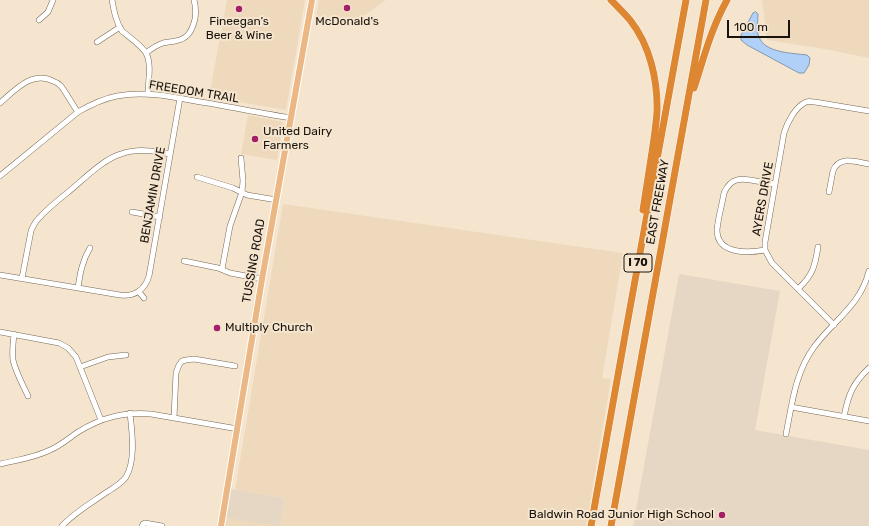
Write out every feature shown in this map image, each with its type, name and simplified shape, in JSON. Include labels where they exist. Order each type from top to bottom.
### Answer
[{"type":"highway","points":[[611,0],[639,33],[646,47],[656,93],[657,112],[632,275],[626,330]]},
{"type":"highway","name":"EAST FREEWAY","points":[[592,526],[686,0]]},
{"type":"highway","name":"EAST FREEWAY","points":[[611,526],[706,0]]},
{"type":"highway","points":[[685,115],[712,30],[727,0]]},
{"type":"main road","name":"TUSSING ROAD","points":[[221,526],[262,279],[312,0]]},
{"type":"street","points":[[38,20],[48,12],[53,0]]},
{"type":"street","points":[[112,0],[115,15],[122,31],[146,53],[149,61],[148,94]]},
{"type":"street","points":[[146,53],[164,43],[181,40],[188,36],[192,29],[196,8],[194,0]]},
{"type":"street","points":[[97,42],[120,27]]},
{"type":"street","points":[[188,36],[192,41]]},
{"type":"street","points":[[0,103],[26,82],[36,78],[44,78],[51,80],[60,86],[78,112]]},
{"type":"street","name":"FREEDOM TRAIL","points":[[0,176],[78,112],[90,105],[116,96],[148,94],[180,98],[291,118]]},
{"type":"street","name":"BENJAMIN DRIVE","points":[[139,292],[145,285],[149,276],[180,98]]},
{"type":"street","name":"AYERS DRIVE","points":[[834,325],[772,263],[765,250],[765,242],[784,133],[787,124],[797,109],[805,102],[815,102],[869,111]]},
{"type":"street","points":[[22,278],[31,231],[34,224],[43,213],[101,165],[115,156],[140,150],[170,154]]},
{"type":"street","points":[[222,269],[230,226],[242,192],[241,158]]},
{"type":"street","points":[[829,192],[832,171],[838,163],[848,160],[869,164]]},
{"type":"street","points":[[197,177],[233,188],[247,195],[277,200]]},
{"type":"street","points":[[765,250],[746,252],[730,250],[720,241],[717,230],[724,193],[730,183],[742,179],[775,184]]},
{"type":"street","points":[[132,212],[160,217]]},
{"type":"street","points":[[798,289],[811,275],[814,269],[818,247]]},
{"type":"street","points":[[78,288],[82,262],[90,248]]},
{"type":"street","points":[[184,261],[262,279]]},
{"type":"street","points":[[786,434],[796,382],[804,363],[814,348],[858,298],[865,285],[869,271]]},
{"type":"street","points":[[0,275],[125,296],[139,292],[144,298]]},
{"type":"street","points":[[0,332],[53,341],[68,348],[76,357],[101,420]]},
{"type":"street","points":[[14,334],[13,360],[28,396]]},
{"type":"street","points":[[80,367],[108,357],[126,355]]},
{"type":"street","points":[[174,418],[176,374],[178,365],[182,362],[194,359],[235,366]]},
{"type":"street","points":[[844,417],[850,393],[858,380],[869,368]]},
{"type":"street","points":[[791,407],[869,421]]},
{"type":"street","points":[[62,526],[73,516],[120,484],[126,476],[130,468],[134,442],[130,413]]},
{"type":"street","points":[[0,464],[34,457],[51,450],[80,431],[101,420],[122,414],[151,414],[238,429]]},
{"type":"street","points":[[142,526],[145,523],[162,526]]},
{"type":"shaded area","points":[[227,0],[305,0],[286,110],[209,97]]},
{"type":"shaded area","points":[[319,0],[386,0],[354,23],[341,26],[315,22]]},
{"type":"shaded area","points":[[762,0],[869,0],[869,58],[825,49],[767,40]]},
{"type":"shaded area","points":[[248,115],[283,122],[277,160],[241,154]]},
{"type":"shaded area","points":[[283,204],[623,253],[602,378],[611,379],[586,526],[223,526],[225,518],[280,525],[284,498],[235,490]]},
{"type":"shaded area","points":[[679,274],[780,291],[755,430],[869,450],[869,526],[633,526]]},
{"type":"shaded area","points":[[230,489],[284,498],[280,526],[225,518]]},
{"type":"water","points":[[756,12],[758,14],[758,35],[762,42],[773,49],[787,53],[807,55],[810,58],[809,65],[804,73],[799,73],[747,45],[741,40],[741,35],[753,13]]},
{"type":"place","name":"McDonald's","points":[[347,8]]},
{"type":"place","name":"Fineegan’s Beer & Wine","points":[[239,9]]},
{"type":"place","name":"United Dairy Farmers","points":[[255,139]]},
{"type":"place","name":"Multiply Church","points":[[217,328]]},
{"type":"place","name":"Baldwin Road Junior High School","points":[[722,515]]}]
